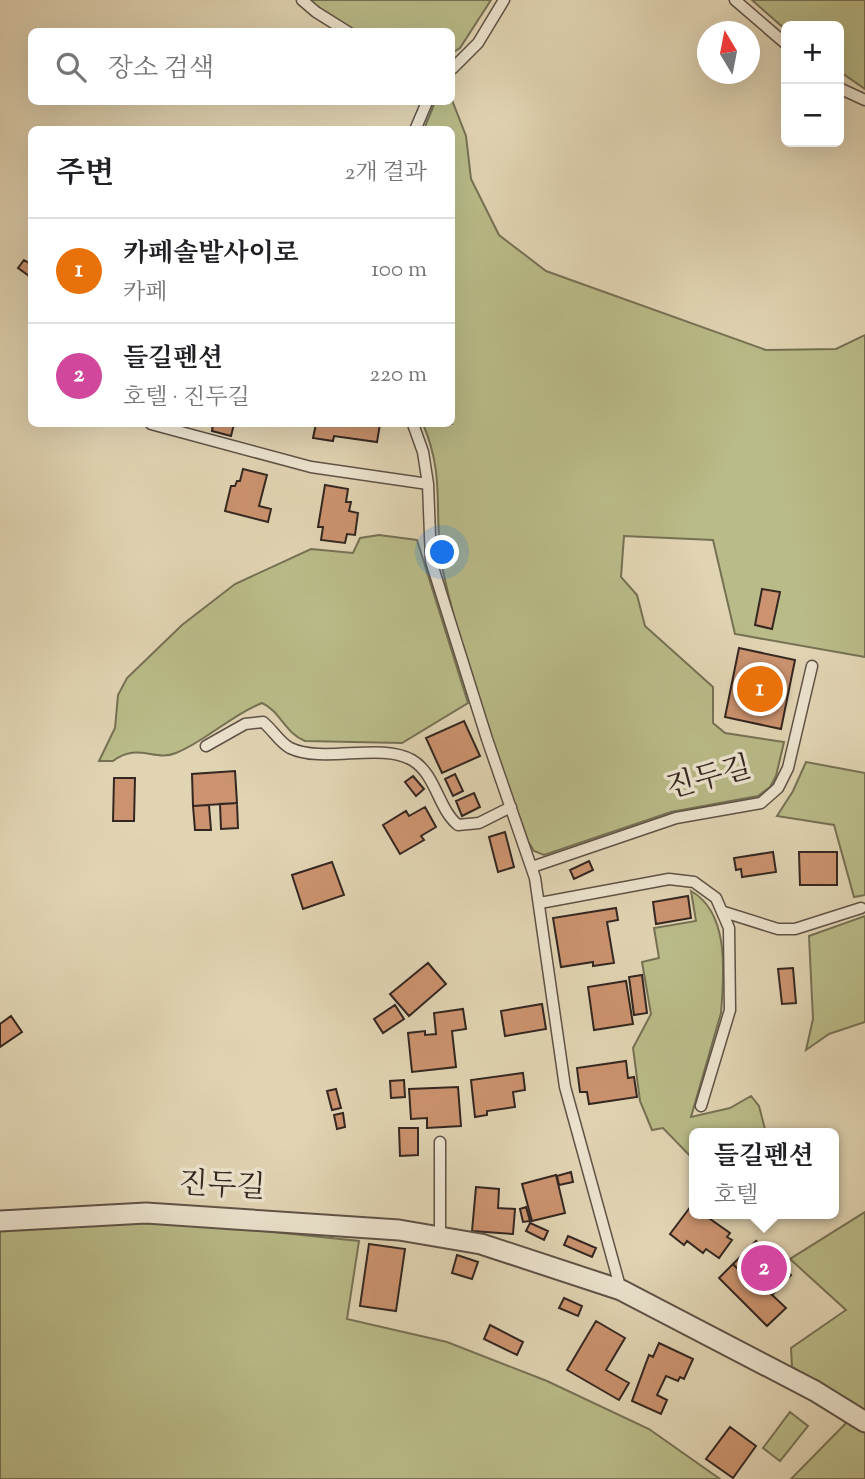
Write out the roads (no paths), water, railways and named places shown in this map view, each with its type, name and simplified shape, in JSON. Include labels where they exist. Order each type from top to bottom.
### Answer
[{"type":"street","name":"진두길","points":[[0,1221],[146,1213],[272,1220],[440,1235],[521,1256],[621,1290],[815,1391],[865,1422]]},
{"type":"lane","points":[[302,0],[342,28]]},
{"type":"lane","points":[[455,66],[478,43],[504,0]]},
{"type":"lane","points":[[735,0],[781,40]]},
{"type":"lane","points":[[844,90],[865,100]]},
{"type":"lane","points":[[417,126],[426,105]]},
{"type":"lane","points":[[162,427],[311,467],[428,484]]},
{"type":"lane","points":[[414,427],[423,452],[428,484],[428,544],[435,578],[532,867],[540,903],[565,1087],[621,1290]]},
{"type":"lane","name":"진두길","points":[[532,867],[676,818],[761,803],[778,788],[788,768],[812,666]]},
{"type":"lane","points":[[206,746],[244,724],[263,722],[292,749],[388,755],[413,761],[430,780],[452,820],[458,825],[467,827],[512,807]]},
{"type":"lane","points":[[540,903],[683,879],[704,888],[724,912],[729,928],[730,1010],[701,1106]]},
{"type":"lane","points":[[724,912],[778,929],[795,929],[861,908]]},
{"type":"lane","points":[[440,1142],[440,1235]]},
{"type":"place","name":"카페솔밭사이로","points":[[760,689]]},
{"type":"place","name":"들길펜션","points":[[764,1268]]}]
